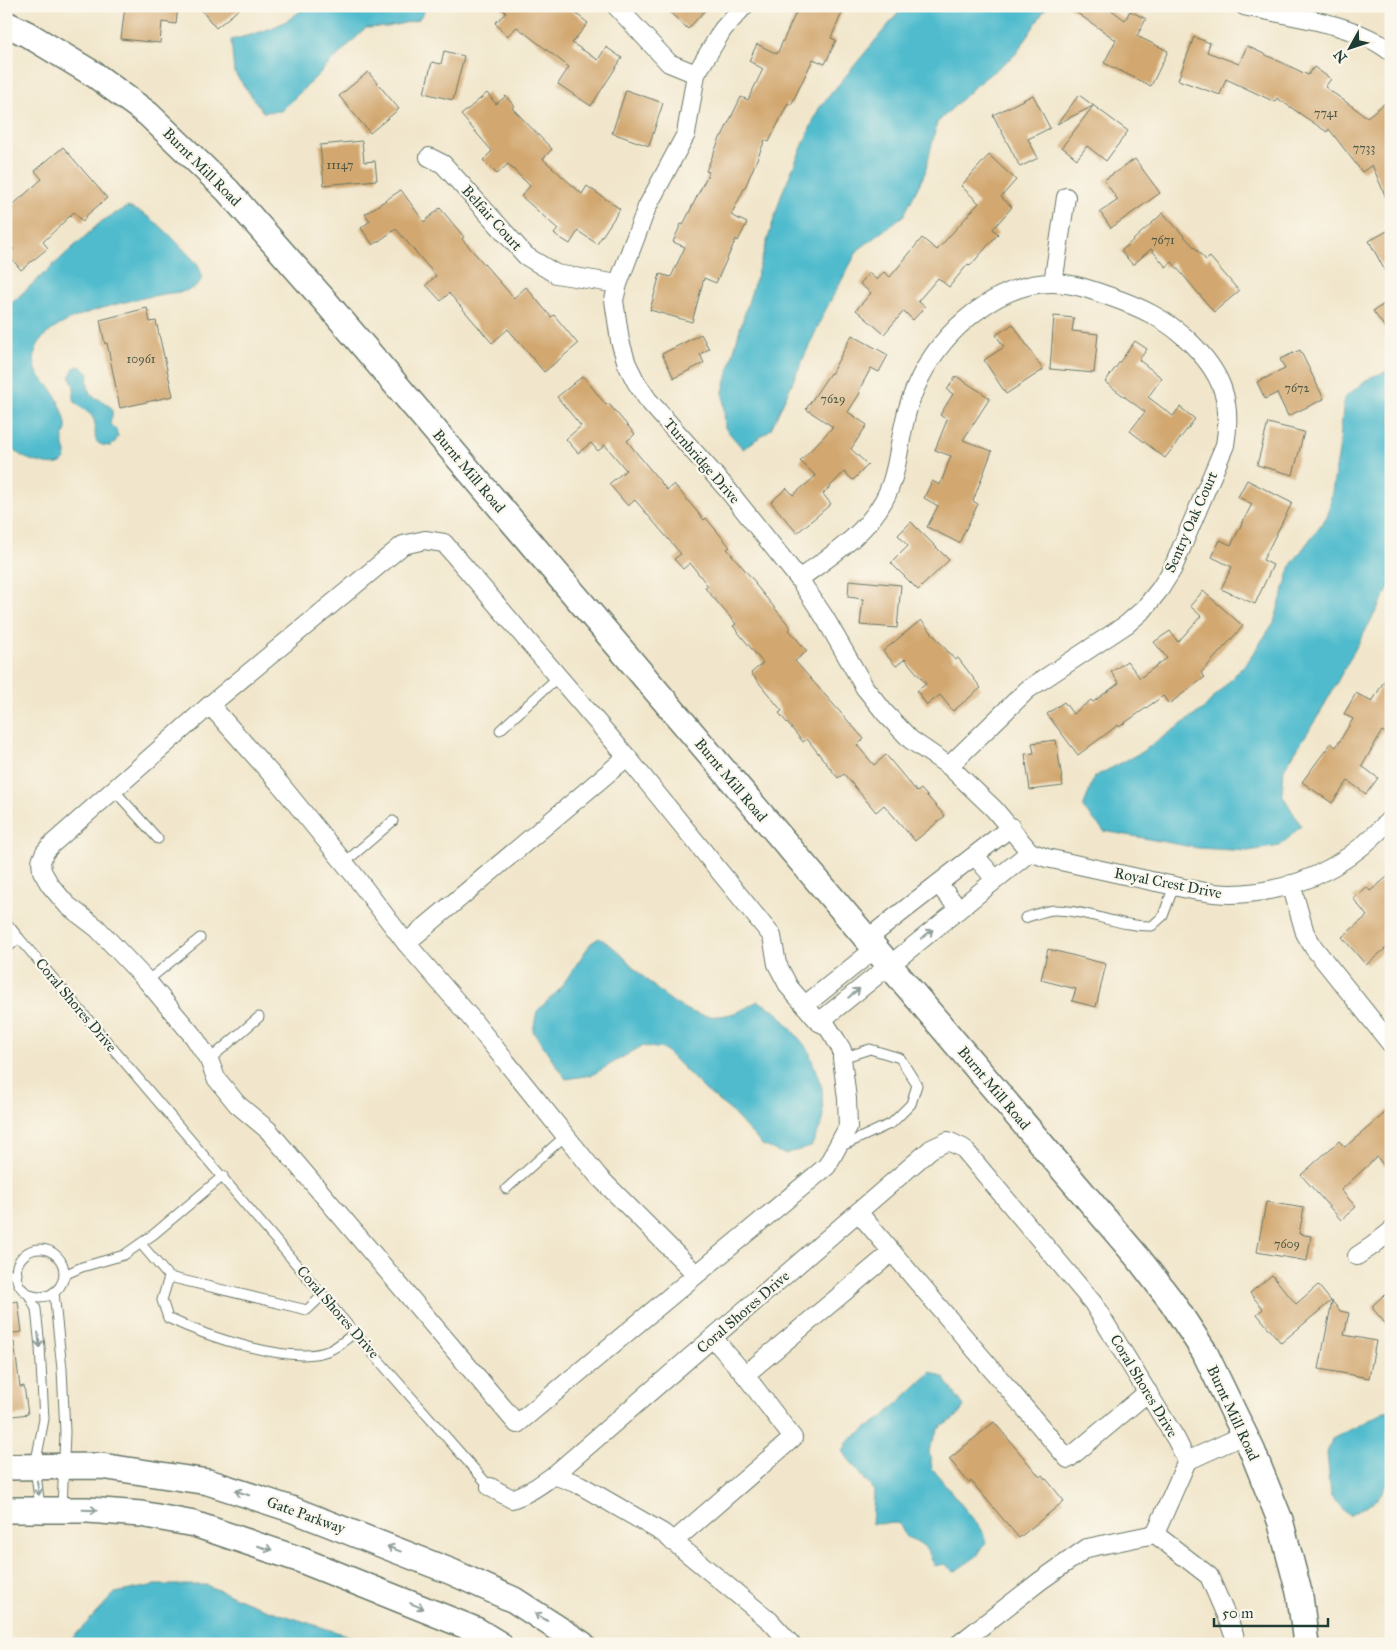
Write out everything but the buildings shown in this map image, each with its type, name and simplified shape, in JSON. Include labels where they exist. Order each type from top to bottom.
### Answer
[{"type":"street","points":[[616,6],[669,63],[696,74]]},
{"type":"street","name":"Turnbridge Drive","points":[[744,6],[723,29],[696,74],[686,134],[647,207],[618,284],[614,300],[620,341],[627,364],[648,400],[727,489],[799,579],[825,618],[865,688],[885,713],[911,740],[950,766],[1011,827],[1030,852]]},
{"type":"street","points":[[1244,6],[1349,29],[1384,46],[1391,52]]},
{"type":"street","name":"Burnt Mill Road","points":[[6,24],[27,34],[95,75],[148,114],[227,190],[325,301],[1139,1260],[1172,1302],[1204,1351],[1244,1435],[1280,1520],[1300,1596],[1306,1644]]},
{"type":"street","name":"Belfair Court","points":[[429,157],[444,164],[526,256],[556,274],[618,284]]},
{"type":"street","points":[[1052,283],[1066,197]]},
{"type":"street","name":"Sentry Oak Court","points":[[799,579],[854,537],[871,519],[892,483],[910,401],[921,377],[935,354],[952,334],[971,316],[1003,295],[1032,285],[1052,283],[1078,286],[1136,306],[1160,317],[1197,349],[1213,370],[1223,390],[1228,408],[1228,427],[1225,445],[1172,570],[1144,609],[1127,624],[1026,690],[950,766]]},
{"type":"street","points":[[426,540],[444,543],[558,677],[627,757],[772,936],[777,964],[789,987],[819,1022],[827,1026],[842,1050],[848,1128],[827,1166],[517,1424],[268,1130],[237,1104],[216,1078],[209,1060],[194,1037],[147,981],[97,928],[67,904],[50,885],[42,871],[41,861],[51,845],[210,705],[403,545],[426,540]]},
{"type":"street","points":[[210,705],[280,784],[344,862],[406,943],[470,1016],[598,1176],[696,1274]]},
{"type":"street","points":[[406,943],[627,757]]},
{"type":"street","name":"Royal Crest Drive","points":[[1030,852],[1048,858],[1201,892],[1257,893],[1305,881],[1330,870],[1354,855],[1391,818]]},
{"type":"street","points":[[819,1022],[877,951],[938,884],[1011,827]]},
{"type":"street","points":[[804,1005],[877,951],[958,909],[1030,852]]},
{"type":"street","points":[[975,856],[994,880]]},
{"type":"street","points":[[938,884],[958,909]]},
{"type":"street","points":[[1291,884],[1305,933],[1314,948],[1391,1044]]},
{"type":"street","name":"Coral Shores Drive","points":[[490,1487],[512,1500],[537,1488],[931,1149],[948,1141],[963,1148],[1093,1302],[1176,1439],[1187,1461]]},
{"type":"street","points":[[858,1212],[1068,1459],[1148,1392]]},
{"type":"street","points":[[1357,1256],[1380,1241],[1391,1231]]},
{"type":"street","points":[[745,1375],[892,1252]]},
{"type":"street","points":[[673,1542],[793,1438],[745,1375],[713,1338]]},
{"type":"street","points":[[1155,1534],[1187,1461],[1244,1435]]},
{"type":"street","name":"Gate Parkway","points":[[6,1467],[100,1466],[208,1482],[291,1509],[452,1572],[514,1600],[582,1644]]},
{"type":"street","points":[[554,1475],[580,1485],[663,1533],[770,1621],[791,1644]]},
{"type":"street","points":[[6,1510],[141,1514],[194,1524],[301,1560],[476,1630],[500,1644]]},
{"type":"street","points":[[960,1644],[1040,1580],[1087,1548],[1155,1534],[1209,1576],[1234,1634],[1236,1644]]},
{"type":"lane","points":[[500,730],[558,677]]},
{"type":"lane","points":[[114,790],[158,839]]},
{"type":"lane","points":[[344,862],[393,821]]},
{"type":"lane","points":[[1025,918],[1054,910],[1131,925],[1152,926],[1163,916],[1174,886]]},
{"type":"lane","name":"Coral Shores Drive","points":[[6,922],[355,1333],[490,1487]]},
{"type":"lane","points":[[6,949],[19,938]]},
{"type":"lane","points":[[147,981],[200,938]]},
{"type":"lane","points":[[209,1060],[259,1017]]},
{"type":"lane","points":[[837,1148],[892,1123],[910,1104],[917,1085],[900,1058],[870,1049],[842,1058]]},
{"type":"lane","points":[[506,1189],[566,1136]]},
{"type":"lane","points":[[64,1275],[82,1267],[124,1255],[154,1234],[223,1176]]},
{"type":"lane","points":[[141,1244],[169,1277],[307,1310],[323,1295]]},
{"type":"lane","points":[[28,1293],[41,1296],[54,1292],[62,1282],[64,1275],[60,1260],[55,1254],[48,1250],[33,1250],[20,1259],[16,1274],[22,1288],[28,1293],[36,1309],[44,1420],[35,1466],[51,1510]]},
{"type":"lane","points":[[6,1274],[16,1274]]},
{"type":"lane","points":[[169,1277],[162,1300],[168,1318],[189,1328],[235,1343],[277,1353],[302,1356],[329,1350],[355,1333]]},
{"type":"lane","points":[[51,1510],[63,1466],[66,1432],[54,1292]]},
{"type":"water","points":[[305,6],[428,6],[418,20],[387,27],[366,28],[281,111],[263,112],[234,72],[231,40],[261,32],[280,24]]},
{"type":"water","points":[[904,6],[1047,6],[1016,54],[976,85],[937,123],[925,173],[904,215],[858,250],[825,311],[771,429],[743,449],[725,428],[723,392],[739,332],[782,193],[819,108]]},
{"type":"water","points":[[127,207],[151,219],[172,237],[197,264],[201,273],[200,282],[196,287],[185,291],[130,301],[80,315],[65,322],[43,338],[35,352],[34,361],[38,374],[55,395],[63,414],[66,425],[63,441],[66,454],[62,462],[53,465],[30,460],[6,443],[6,308],[102,221]]},
{"type":"water","points":[[82,367],[89,374],[87,382],[90,394],[111,408],[110,424],[116,430],[118,436],[111,446],[103,445],[96,440],[93,418],[75,401],[74,386],[70,376],[74,368]]},
{"type":"water","points":[[1391,370],[1391,584],[1320,713],[1284,769],[1282,794],[1301,826],[1280,846],[1248,851],[1198,848],[1104,831],[1083,808],[1094,777],[1140,753],[1202,710],[1249,660],[1274,622],[1291,565],[1328,515],[1339,451],[1344,398],[1371,377]]},
{"type":"water","points":[[599,938],[618,951],[645,979],[668,998],[693,1012],[707,1016],[721,1016],[740,1011],[758,1001],[776,1011],[808,1049],[822,1088],[823,1121],[811,1147],[784,1154],[762,1145],[730,1110],[705,1090],[664,1049],[642,1046],[592,1075],[566,1079],[533,1031],[537,1011],[559,990],[591,943]]},
{"type":"water","points":[[931,1372],[944,1378],[964,1406],[959,1415],[938,1429],[929,1450],[932,1468],[982,1530],[986,1542],[977,1556],[954,1572],[945,1564],[934,1566],[927,1550],[921,1544],[906,1537],[899,1523],[872,1524],[874,1491],[843,1452],[848,1441],[883,1417]]},
{"type":"water","points":[[1391,1409],[1391,1480],[1377,1499],[1349,1516],[1331,1496],[1327,1453],[1332,1439]]},
{"type":"water","points":[[155,1585],[206,1585],[265,1609],[374,1644],[67,1644],[115,1593]]}]
